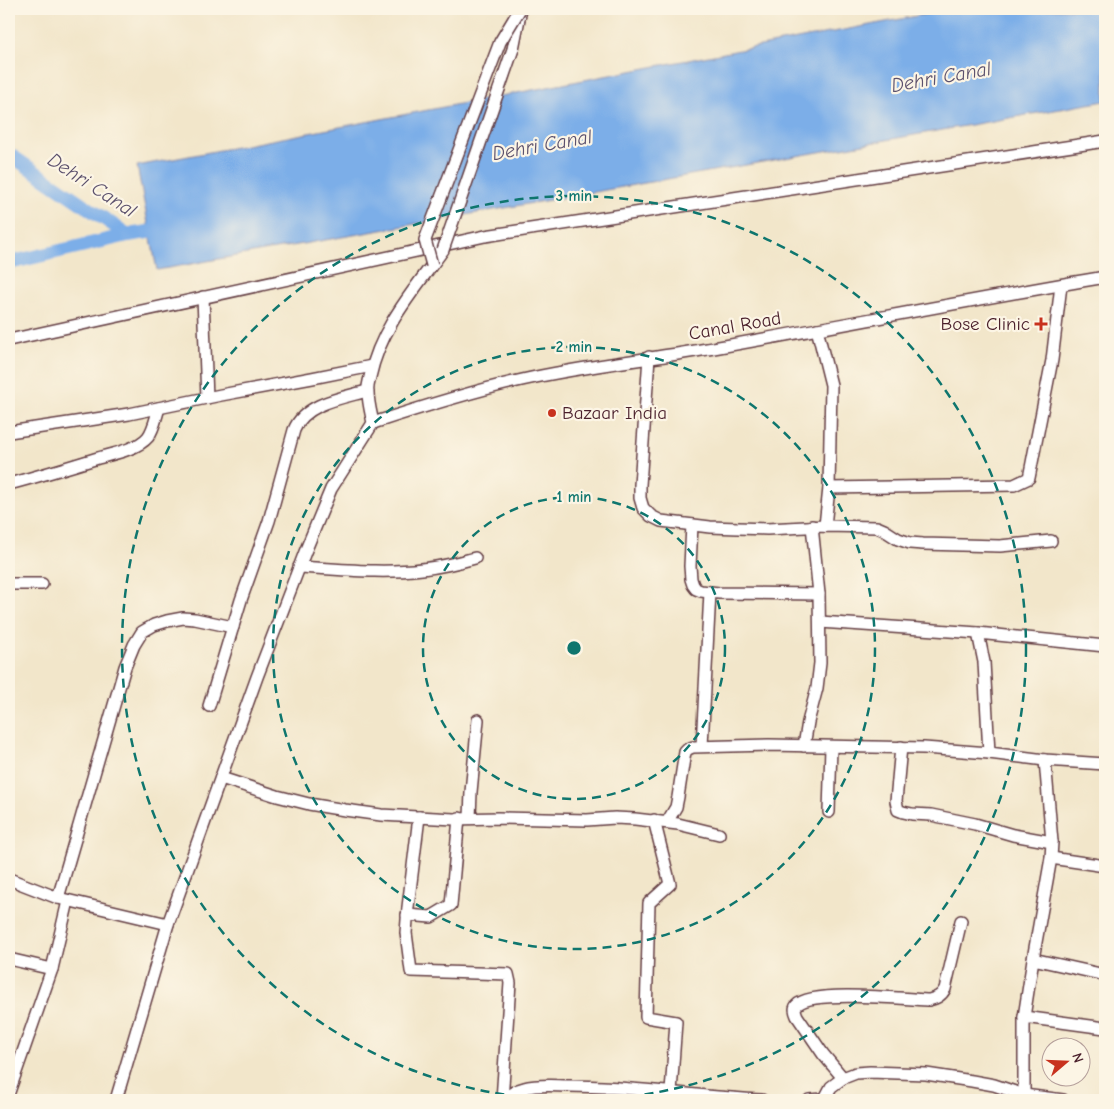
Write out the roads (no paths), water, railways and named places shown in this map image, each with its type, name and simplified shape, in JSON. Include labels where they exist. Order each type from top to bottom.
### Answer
[{"type":"street","points":[[116,1100],[168,924],[257,677],[331,489],[373,423],[367,391],[372,366],[394,319],[409,295],[443,250],[513,49],[521,9]]},
{"type":"street","points":[[432,265],[425,240],[500,42],[521,9]]},
{"type":"street","points":[[9,340],[484,236],[1105,141]]},
{"type":"street","name":"Canal Road","points":[[373,423],[430,404],[488,388],[582,368],[718,347],[1105,277]]},
{"type":"street","points":[[829,488],[1014,485],[1029,478],[1052,360],[1061,285]]},
{"type":"street","points":[[203,297],[207,398]]},
{"type":"street","points":[[817,329],[831,385],[829,488],[825,526]]},
{"type":"street","points":[[649,357],[640,498],[643,508],[651,516],[661,521],[692,525],[766,529],[812,526],[877,527],[898,539],[922,544],[1000,546],[1051,541]]},
{"type":"street","points":[[9,432],[129,414],[372,366]]},
{"type":"street","points":[[209,706],[241,600],[269,521],[297,422],[303,415],[325,403],[367,391]]},
{"type":"street","points":[[9,484],[128,449],[141,443],[148,437],[159,408]]},
{"type":"street","points":[[692,525],[690,566],[691,579],[696,589],[710,592],[819,594]]},
{"type":"street","points":[[804,746],[808,722],[818,688],[820,663],[819,594],[812,526]]},
{"type":"street","points":[[299,567],[373,570],[421,569],[444,566],[474,558]]},
{"type":"street","points":[[9,584],[42,584]]},
{"type":"street","points":[[702,746],[710,592]]},
{"type":"street","points":[[9,1092],[52,969],[63,900],[125,667],[134,645],[142,632],[154,625],[183,618],[233,627]]},
{"type":"street","points":[[820,622],[978,633],[1105,646]]},
{"type":"street","points":[[978,633],[984,662],[989,753]]},
{"type":"street","points":[[407,915],[431,917],[450,905],[464,818],[471,792],[478,720]]},
{"type":"street","points":[[829,812],[831,746]]},
{"type":"street","points":[[667,822],[676,807],[685,752],[688,748],[693,747],[901,747],[1105,764]]},
{"type":"street","points":[[901,747],[896,801],[898,810],[975,824],[1012,835],[1052,842]]},
{"type":"street","points":[[1024,1094],[1024,1017],[1052,842],[1045,760]]},
{"type":"street","points":[[221,778],[277,796],[354,812],[419,817],[654,820],[719,834]]},
{"type":"street","points":[[419,817],[406,933],[411,971],[508,974],[510,983],[503,1100]]},
{"type":"street","points":[[654,820],[670,884],[649,903],[646,1017],[676,1022],[670,1092]]},
{"type":"street","points":[[1050,858],[1105,866]]},
{"type":"street","points":[[9,879],[63,900],[168,924]]},
{"type":"street","points":[[843,1078],[797,1016],[795,1012],[798,1004],[818,998],[840,996],[929,1000],[942,995],[961,921]]},
{"type":"street","points":[[9,959],[52,969]]},
{"type":"street","points":[[1033,959],[1105,975]]},
{"type":"street","points":[[1024,1017],[1105,1028]]},
{"type":"street","points":[[810,1100],[824,1100],[831,1087],[843,1078],[856,1073],[870,1072],[926,1074],[994,1085],[1024,1094],[1064,1100]]},
{"type":"street","points":[[503,1100],[514,1092],[536,1086],[615,1088],[762,1100]]},
{"type":"water","points":[[953,9],[1105,9],[1105,101],[157,270],[137,166]]},
{"type":"waterway","name":"Dehri Canal","points":[[9,154],[128,235],[167,229]]},
{"type":"waterway","points":[[9,263],[128,235]]},
{"type":"place","name":"Bose Clinic","points":[[1041,324]]},
{"type":"place","name":"Bazaar India","points":[[552,413]]}]
